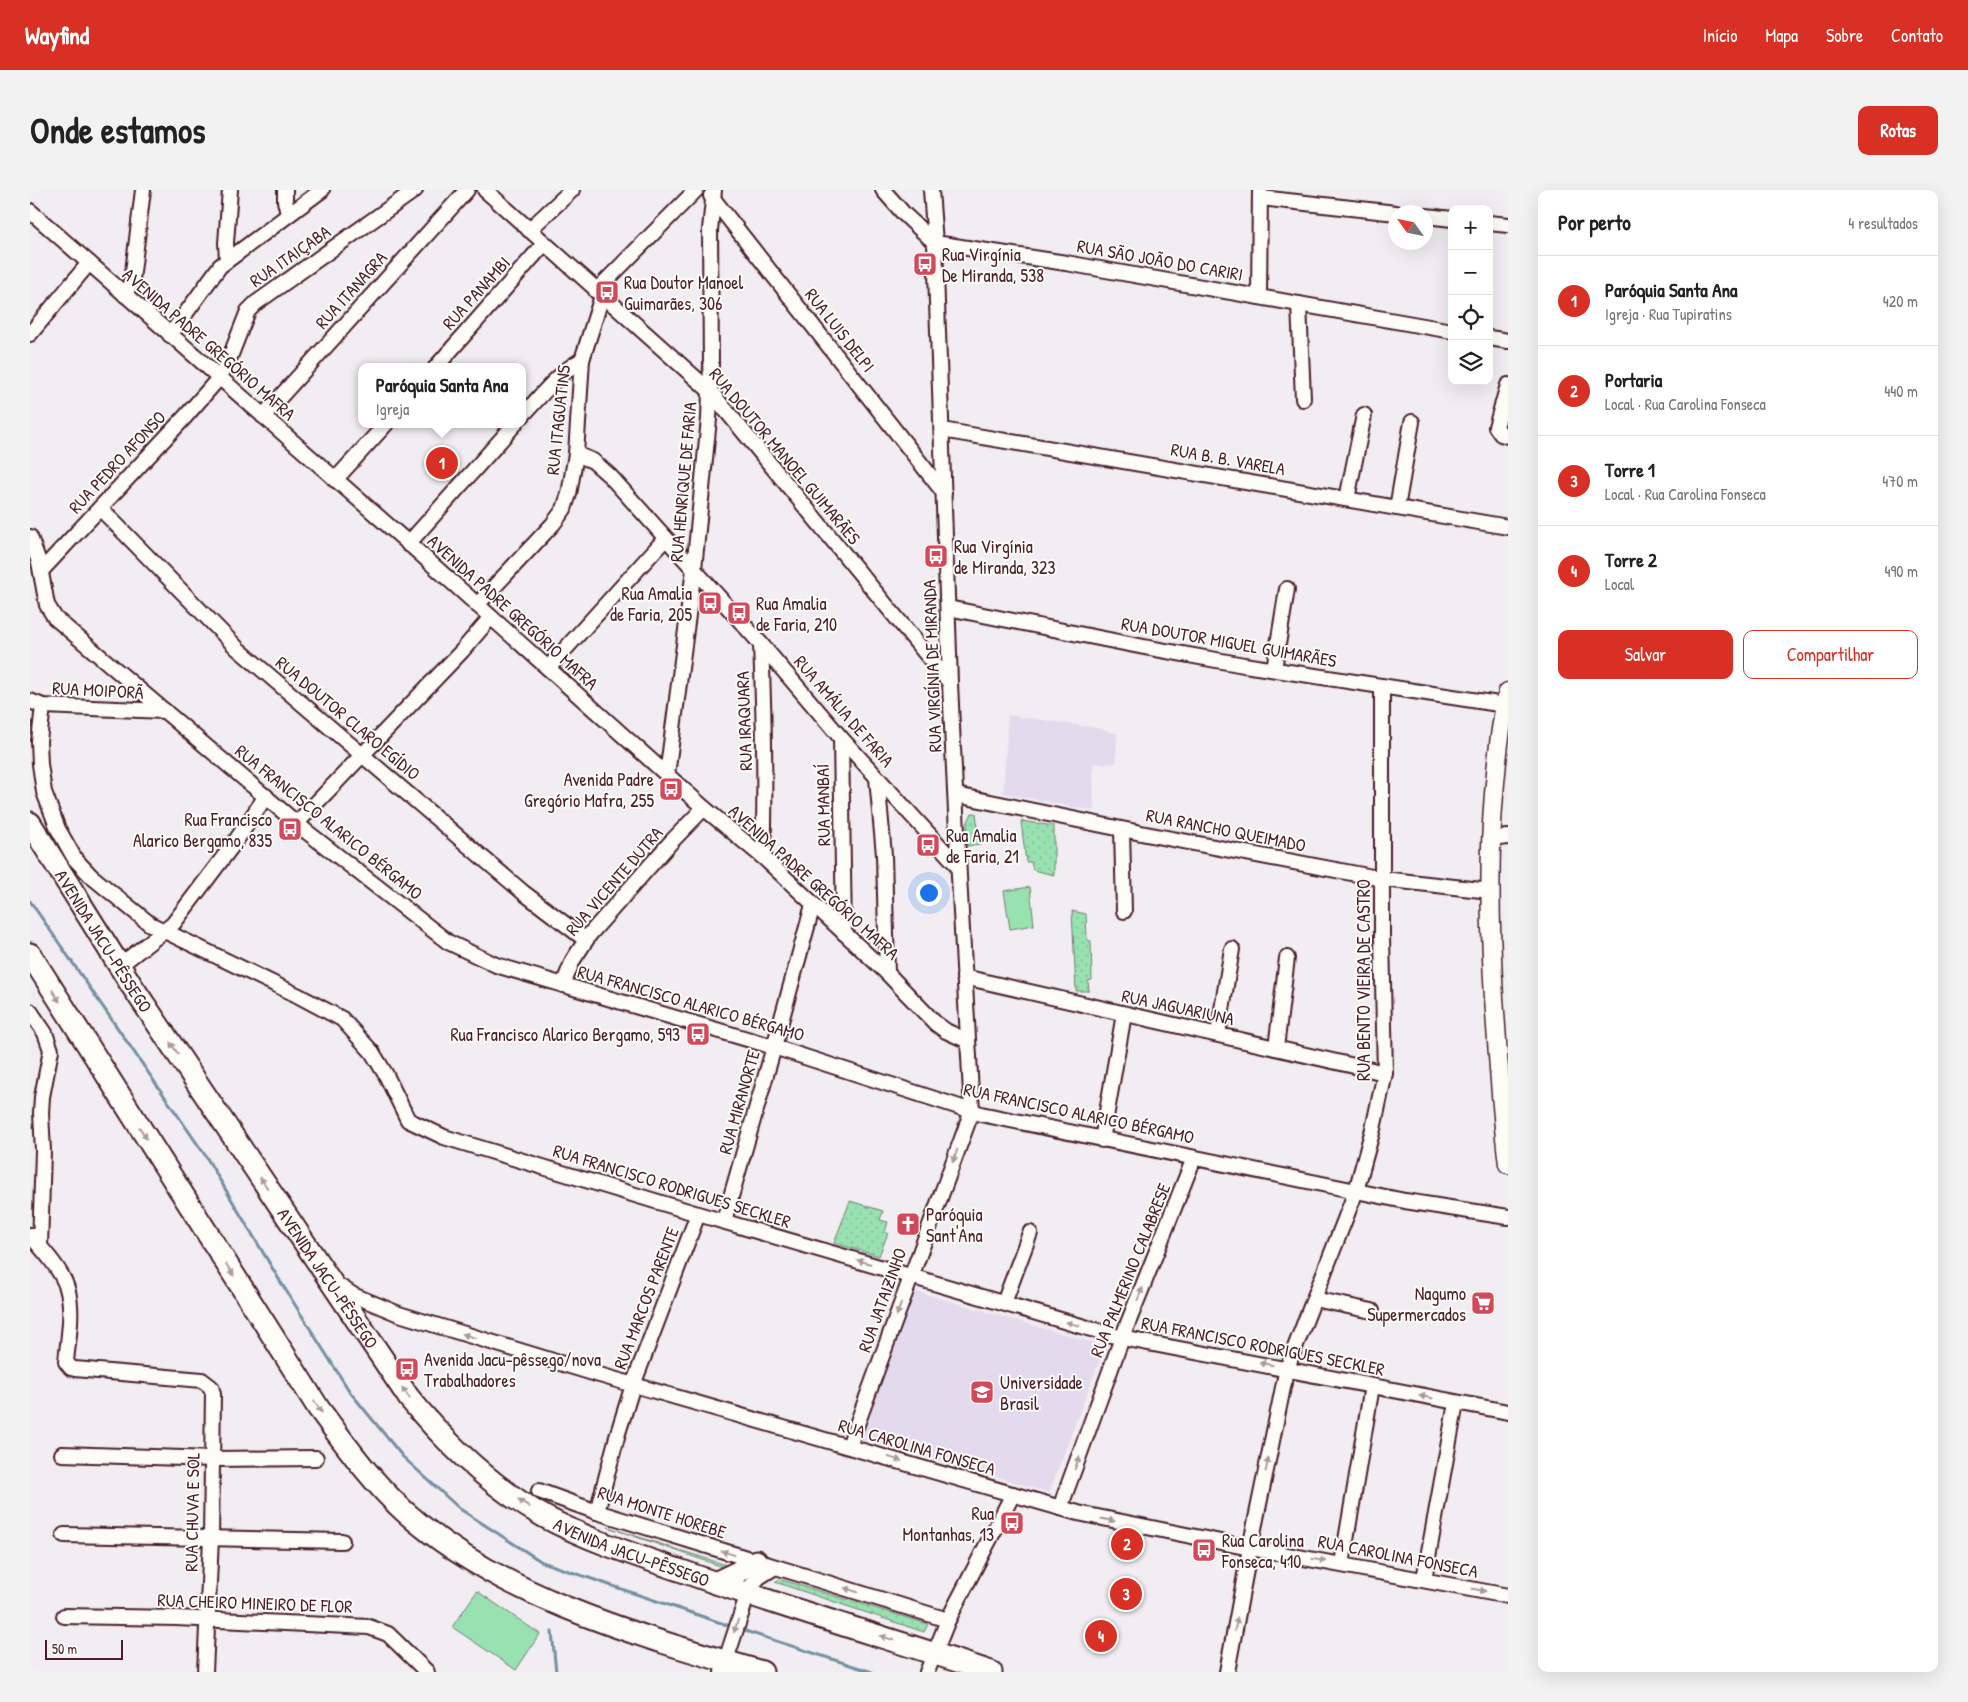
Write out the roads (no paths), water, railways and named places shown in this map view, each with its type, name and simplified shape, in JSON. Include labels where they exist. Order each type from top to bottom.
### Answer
[{"type":"highway","name":"AVENIDA JACU-PÊSSEGO","points":[[30,823],[119,966],[409,1398],[433,1427],[466,1460],[506,1491],[544,1516],[588,1538],[715,1583],[745,1599],[930,1663],[991,1672]]},
{"type":"highway","points":[[30,954],[320,1409],[360,1465],[405,1512],[432,1534],[502,1578],[591,1616],[683,1649],[762,1672]]},
{"type":"highway","points":[[715,1583],[738,1572],[765,1564]]},
{"type":"highway","points":[[683,1649],[698,1672]]},
{"type":"main road","points":[[1506,699],[1504,741],[1490,839],[1490,891],[1498,1067],[1507,1153]]},
{"type":"street","points":[[125,295],[132,280],[143,190]]},
{"type":"street","points":[[227,260],[226,243],[230,190]]},
{"type":"street","points":[[285,190],[284,201],[288,214]]},
{"type":"street","points":[[170,335],[220,266],[322,190]]},
{"type":"street","name":"RUA ITAIÇABA","points":[[219,378],[228,362],[248,311],[256,303],[415,190]]},
{"type":"street","name":"RUA ITANAGRA","points":[[263,416],[467,190]]},
{"type":"street","name":"RUA DOUTOR MANOEL GUIMARÃES","points":[[485,190],[710,392],[950,683]]},
{"type":"street","points":[[529,230],[572,190]]},
{"type":"street","points":[[599,294],[696,190]]},
{"type":"street","points":[[883,190],[904,214],[935,243]]},
{"type":"street","name":"RUA VIRGÍNIA DE MIRANDA","points":[[931,190],[935,243],[958,866],[972,1111]]},
{"type":"street","name":"RUA HENRIQUE DE FARIA","points":[[668,775],[694,570],[710,392],[711,193]]},
{"type":"street","name":"RUA LUIS DELPI","points":[[711,193],[944,493]]},
{"type":"street","points":[[1259,297],[1260,194],[1388,212]]},
{"type":"street","name":"AVENIDA PADRE GREGÓRIO MAFRA","points":[[30,211],[704,808],[763,857],[887,973],[935,1023],[946,1031],[968,1041]]},
{"type":"street","points":[[1433,217],[1448,219]]},
{"type":"street","points":[[1493,224],[1508,226]]},
{"type":"street","name":"RUA SÃO JOÃO DO CARIRI","points":[[935,243],[1066,263],[1448,330]]},
{"type":"street","name":"RUA PANAMBI","points":[[440,363],[544,244]]},
{"type":"street","points":[[30,334],[89,263]]},
{"type":"street","name":"RUA ITAGUATINS","points":[[477,605],[510,572],[561,513],[569,494],[576,454],[582,360],[599,294]]},
{"type":"street","points":[[1299,304],[1303,399]]},
{"type":"street","points":[[1493,339],[1508,341]]},
{"type":"street","points":[[526,412],[556,379],[582,360]]},
{"type":"street","name":"RUA PEDRO AFONSO","points":[[41,571],[219,378]]},
{"type":"street","points":[[1508,385],[1496,427],[1498,432],[1508,436]]},
{"type":"street","points":[[1347,498],[1364,414]]},
{"type":"street","points":[[1397,508],[1412,422]]},
{"type":"street","points":[[335,480],[382,428]]},
{"type":"street","points":[[408,544],[511,428]]},
{"type":"street","name":"RUA B. B. VARELA","points":[[942,430],[1508,527]]},
{"type":"street","name":"RUA AMÁLIA DE FARIA","points":[[576,454],[601,468],[761,644],[841,738],[958,866]]},
{"type":"street","name":"RUA DOUTOR CLARO EGÍDIO","points":[[100,508],[238,649],[524,893],[586,940]]},
{"type":"street","name":"RUA FRANCISCO ALARICO BÉRGAMO","points":[[30,537],[39,562],[47,605],[55,618],[297,823],[448,942],[496,965],[774,1047],[972,1111],[1102,1140],[1405,1201],[1508,1217]]},
{"type":"street","points":[[548,668],[665,539]]},
{"type":"street","points":[[1274,670],[1287,589]]},
{"type":"street","name":"RUA DOUTOR MIGUEL GUIMARÃES","points":[[948,608],[1144,647],[1274,670],[1382,686],[1506,699]]},
{"type":"street","points":[[297,823],[462,651],[490,617]]},
{"type":"street","name":"RUA IRAQUARA","points":[[761,644],[765,724],[763,857]]},
{"type":"street","name":"RUA BENTO VIEIRA DE CASTRO","points":[[1227,1672],[1287,1368],[1356,1190],[1373,1128],[1385,1073],[1382,686]]},
{"type":"street","name":"RUA MOIPORÃ","points":[[36,704],[165,711]]},
{"type":"street","name":"RUA FRANCISCO RODRIGUES SECKLER","points":[[36,704],[44,792],[58,829],[76,859],[91,876],[144,920],[342,1019],[372,1052],[386,1075],[408,1120],[444,1137],[698,1214],[1122,1338],[1287,1368],[1508,1412]]},
{"type":"street","name":"RUA MANBAÍ","points":[[841,738],[844,932]]},
{"type":"street","points":[[877,778],[884,855],[887,973]]},
{"type":"street","name":"RUA RANCHO QUEIMADO","points":[[956,795],[1122,830],[1383,880],[1490,891]]},
{"type":"street","points":[[119,966],[173,924],[235,842],[266,796]]},
{"type":"street","name":"RUA VICENTE DUTRA","points":[[563,985],[573,960],[586,940],[671,842],[704,808]]},
{"type":"street","points":[[1122,830],[1124,911]]},
{"type":"street","points":[[1490,839],[1508,837]]},
{"type":"street","name":"RUA MIRANORTE","points":[[724,1221],[813,905]]},
{"type":"street","points":[[1218,1034],[1232,949]]},
{"type":"street","points":[[1276,1048],[1287,958]]},
{"type":"street","name":"RUA JAGUARIUNA","points":[[964,977],[1385,1073]]},
{"type":"street","points":[[1102,1140],[1124,1014]]},
{"type":"street","points":[[32,1017],[45,1033],[51,1050],[41,1113],[43,1151],[40,1246]]},
{"type":"street","name":"RUA JATAIZINHO","points":[[848,1446],[972,1111]]},
{"type":"street","name":"RUA PALMERINO CALABRESE","points":[[1060,1508],[1122,1338],[1194,1158]]},
{"type":"street","name":"RUA MARCOS PARENTE","points":[[597,1512],[633,1385],[698,1214]]},
{"type":"street","points":[[1004,1303],[1030,1233]]},
{"type":"street","points":[[30,1235],[40,1246]]},
{"type":"street","name":"RUA CHUVA E SOL","points":[[40,1246],[60,1273],[68,1288],[70,1318],[66,1362],[71,1368],[202,1380],[210,1384],[213,1394],[213,1459],[205,1672]]},
{"type":"street","name":"RUA CAROLINA FONSECA","points":[[331,1282],[353,1295],[399,1314],[633,1385],[1060,1508],[1098,1518],[1250,1548],[1508,1596]]},
{"type":"street","points":[[1314,1300],[1372,1311]]},
{"type":"street","points":[[1342,1564],[1372,1386]]},
{"type":"street","points":[[1424,1579],[1456,1403]]},
{"type":"street","points":[[62,1454],[213,1459],[316,1458]]},
{"type":"street","name":"RUA MONTE HOREBE","points":[[539,1491],[597,1512],[948,1620]]},
{"type":"street","points":[[930,1663],[948,1620],[1013,1494]]},
{"type":"street","points":[[64,1535],[342,1541]]},
{"type":"street","points":[[725,1661],[745,1599],[765,1564]]},
{"type":"street","name":"RUA CHEIRO MINEIRO DE FLOR","points":[[64,1616],[369,1627],[388,1634],[427,1672]]},
{"type":"waterway","points":[[30,901],[205,1155],[280,1281],[350,1392],[403,1457],[460,1509],[542,1562],[733,1627]]},
{"type":"waterway","points":[[739,1629],[872,1672]]},
{"type":"waterway","points":[[552,1632],[556,1672]]},
{"type":"place","name":"Rua Virgínia De Miranda, 538","points":[[925,264]]},
{"type":"place","name":"Rua Doutor Manoel Guimarães, 306","points":[[607,292]]},
{"type":"place","name":"Paróquia Santa Ana","points":[[442,463]]},
{"type":"place","name":"Rua Virgínia de Miranda, 323","points":[[936,556]]},
{"type":"place","name":"Rua Amalia de Faria, 205","points":[[710,603]]},
{"type":"place","name":"Rua Amalia de Faria, 210","points":[[739,613]]},
{"type":"place","name":"Avenida Padre Gregório Mafra, 255","points":[[671,789]]},
{"type":"place","name":"Rua Francisco Alarico Bergamo, 835","points":[[290,829]]},
{"type":"place","name":"Rua Amalia de Faria, 21","points":[[928,845]]},
{"type":"place","name":"Rua Francisco Alarico Bergamo, 593","points":[[698,1034]]},
{"type":"place","name":"Paróquia Sant'Ana","points":[[908,1224]]},
{"type":"place","name":"Nagumo Supermercados","points":[[1483,1303]]},
{"type":"place","name":"Avenida Jacu-pêssego/nova Trabalhadores","points":[[407,1369]]},
{"type":"place","name":"Universidade Brasil","points":[[982,1392]]},
{"type":"place","name":"Rua Montanhas, 13","points":[[1012,1523]]},
{"type":"place","name":"Portaria","points":[[1127,1544]]},
{"type":"place","name":"Rua Carolina Fonseca, 410","points":[[1204,1550]]},
{"type":"place","name":"Torre 1","points":[[1126,1594]]},
{"type":"place","name":"Torre 2","points":[[1101,1636]]}]
